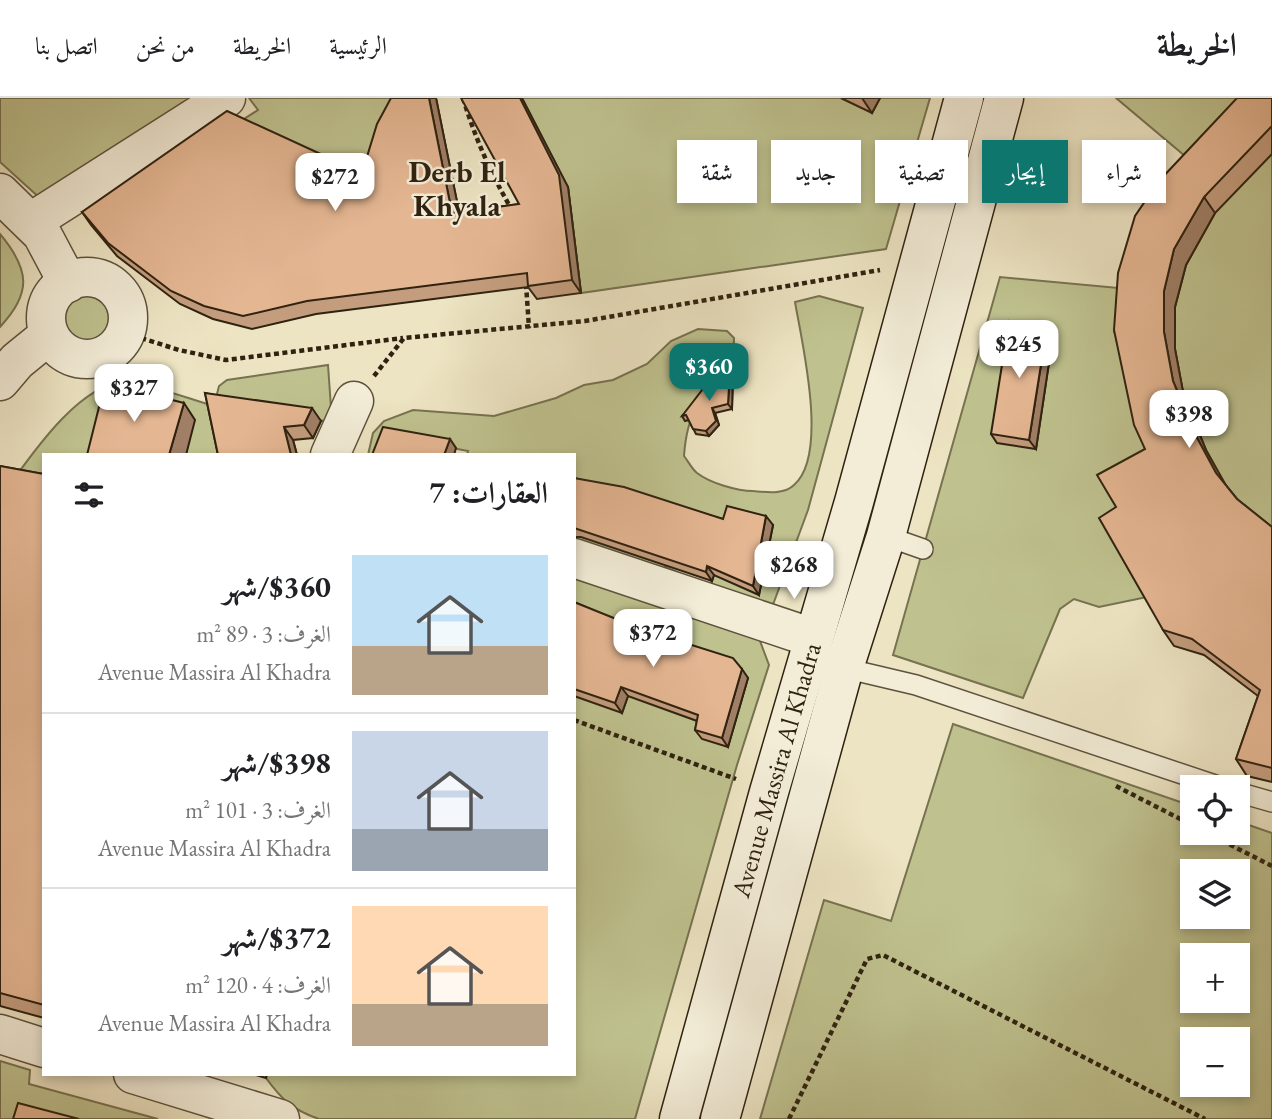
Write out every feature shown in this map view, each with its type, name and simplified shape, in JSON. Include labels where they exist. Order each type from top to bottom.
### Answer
[{"type":"street","points":[[31,222],[226,98]]},
{"type":"street","name":"Avenue Massira Al Khadra","points":[[679,1119],[769,792],[854,502],[916,265],[964,98]]},
{"type":"street","name":"Avenue Massira Al Khadra","points":[[720,1119],[844,668],[886,536],[1004,98]]},
{"type":"street","points":[[0,193],[41,234],[68,282]]},
{"type":"street","points":[[93,278],[119,290],[128,317],[125,334],[113,351],[94,358],[69,355],[49,335],[45,321],[48,305],[56,292],[68,282],[93,278]]},
{"type":"street","points":[[0,381],[16,361],[49,335]]},
{"type":"street","points":[[331,453],[354,401]]},
{"type":"street","points":[[576,559],[813,638]]},
{"type":"street","points":[[0,1034],[42,1047]]},
{"type":"street","points":[[140,1076],[280,1119]]},
{"type":"lane","points":[[886,536],[923,549]]},
{"type":"lane","points":[[844,668],[916,685],[1185,775]]},
{"type":"lane","points":[[1250,796],[1272,802]]},
{"type":"path","points":[[463,98],[482,152],[516,220]]},
{"type":"path","points":[[125,334],[226,360],[404,338],[529,328],[670,308],[916,265]]},
{"type":"path","points":[[525,277],[529,328]]},
{"type":"path","points":[[354,401],[404,338]]},
{"type":"path","points":[[576,721],[769,792]]},
{"type":"path","points":[[1116,786],[1180,819]]},
{"type":"path","points":[[1231,845],[1272,866]]},
{"type":"path","points":[[789,1119],[867,959],[874,955],[883,955],[1205,1119]]},
{"type":"green space","points":[[0,98],[192,98],[42,200],[0,162]]},
{"type":"green space","points":[[249,98],[397,98],[371,186],[236,124],[258,110]]},
{"type":"green space","points":[[522,98],[841,98],[872,113],[879,98],[930,98],[918,140],[875,140],[875,203],[899,203],[886,249],[581,293],[568,187]]},
{"type":"green space","points":[[1116,98],[1272,98],[1272,607],[1127,523],[1147,597],[1099,607],[1074,599],[1060,609],[1023,698],[893,655],[1000,277],[1129,289],[1198,167]]},
{"type":"green space","points":[[0,234],[17,259],[23,281],[18,303],[0,327]]},
{"type":"green space","points":[[87,289],[98,291],[111,302],[116,318],[114,329],[103,342],[87,347],[76,345],[63,334],[58,318],[60,307],[71,294]]},
{"type":"green space","points":[[819,296],[863,308],[808,510],[771,610],[576,550],[576,453],[468,453],[389,436],[383,453],[368,453],[373,433],[384,421],[413,410],[494,416],[556,398],[584,385],[613,380],[647,364],[671,341],[698,329],[727,331],[734,338],[733,374],[711,391],[696,408],[688,428],[684,456],[697,473],[724,486],[747,491],[780,492],[794,485],[804,470],[810,450],[812,425],[807,370],[795,302]],"holes":[[[687,514],[728,529],[710,586],[665,567]]]},
{"type":"green space","points":[[328,365],[332,422],[215,406],[225,453],[42,453],[42,489],[11,483],[60,421],[92,394],[108,385],[134,383],[214,406],[219,386],[227,380]]},
{"type":"green space","points":[[576,571],[757,633],[769,665],[737,765],[635,1119],[319,1119],[289,1103],[266,1078],[576,1076]]},
{"type":"green space","points":[[953,724],[1180,802],[1180,845],[1250,845],[1250,825],[1272,833],[1272,1119],[760,1119],[824,900],[891,921]]},
{"type":"green space","points":[[0,1061],[30,1070],[29,1084],[158,1119],[0,1119]]},
{"type":"building","points":[[391,98],[429,98],[452,213],[519,204],[461,98],[520,98],[559,175],[572,280],[528,286],[527,273],[307,301],[243,316],[204,306],[171,291],[108,243],[82,212],[227,111],[362,173],[377,124]]},
{"type":"building","points":[[1237,98],[1272,98],[1272,128],[1204,197],[1174,249],[1164,291],[1164,332],[1173,381],[1195,434],[1216,473],[1237,499],[1272,527],[1272,768],[1236,759],[1260,690],[1192,639],[1163,630],[1099,518],[1116,507],[1097,475],[1145,449],[1134,425],[1114,330],[1118,273],[1135,216],[1144,203],[1166,203],[1166,174]]},
{"type":"building","points":[[1009,321],[1047,327],[1029,440],[991,434]]},
{"type":"building","points":[[730,370],[728,404],[712,408],[716,421],[706,431],[693,429],[686,415],[682,416],[706,385]]},
{"type":"building","points":[[105,383],[184,403],[170,453],[88,453]]},
{"type":"building","points":[[205,393],[312,408],[304,425],[284,427],[290,453],[218,453]]},
{"type":"building","points":[[383,427],[450,439],[445,453],[373,453]]},
{"type":"building","points":[[0,466],[42,474],[42,1004],[0,993]]},
{"type":"building","points":[[576,478],[624,487],[723,519],[727,506],[766,516],[753,586],[707,566],[706,572],[576,529]]},
{"type":"building","points":[[576,603],[641,629],[733,658],[742,669],[722,738],[695,730],[698,715],[621,687],[615,703],[576,690]]},
{"type":"building","points":[[18,1103],[79,1119],[13,1119]]},
{"type":"district","name":"Derb El Khyala","points":[[457,188]]}]
